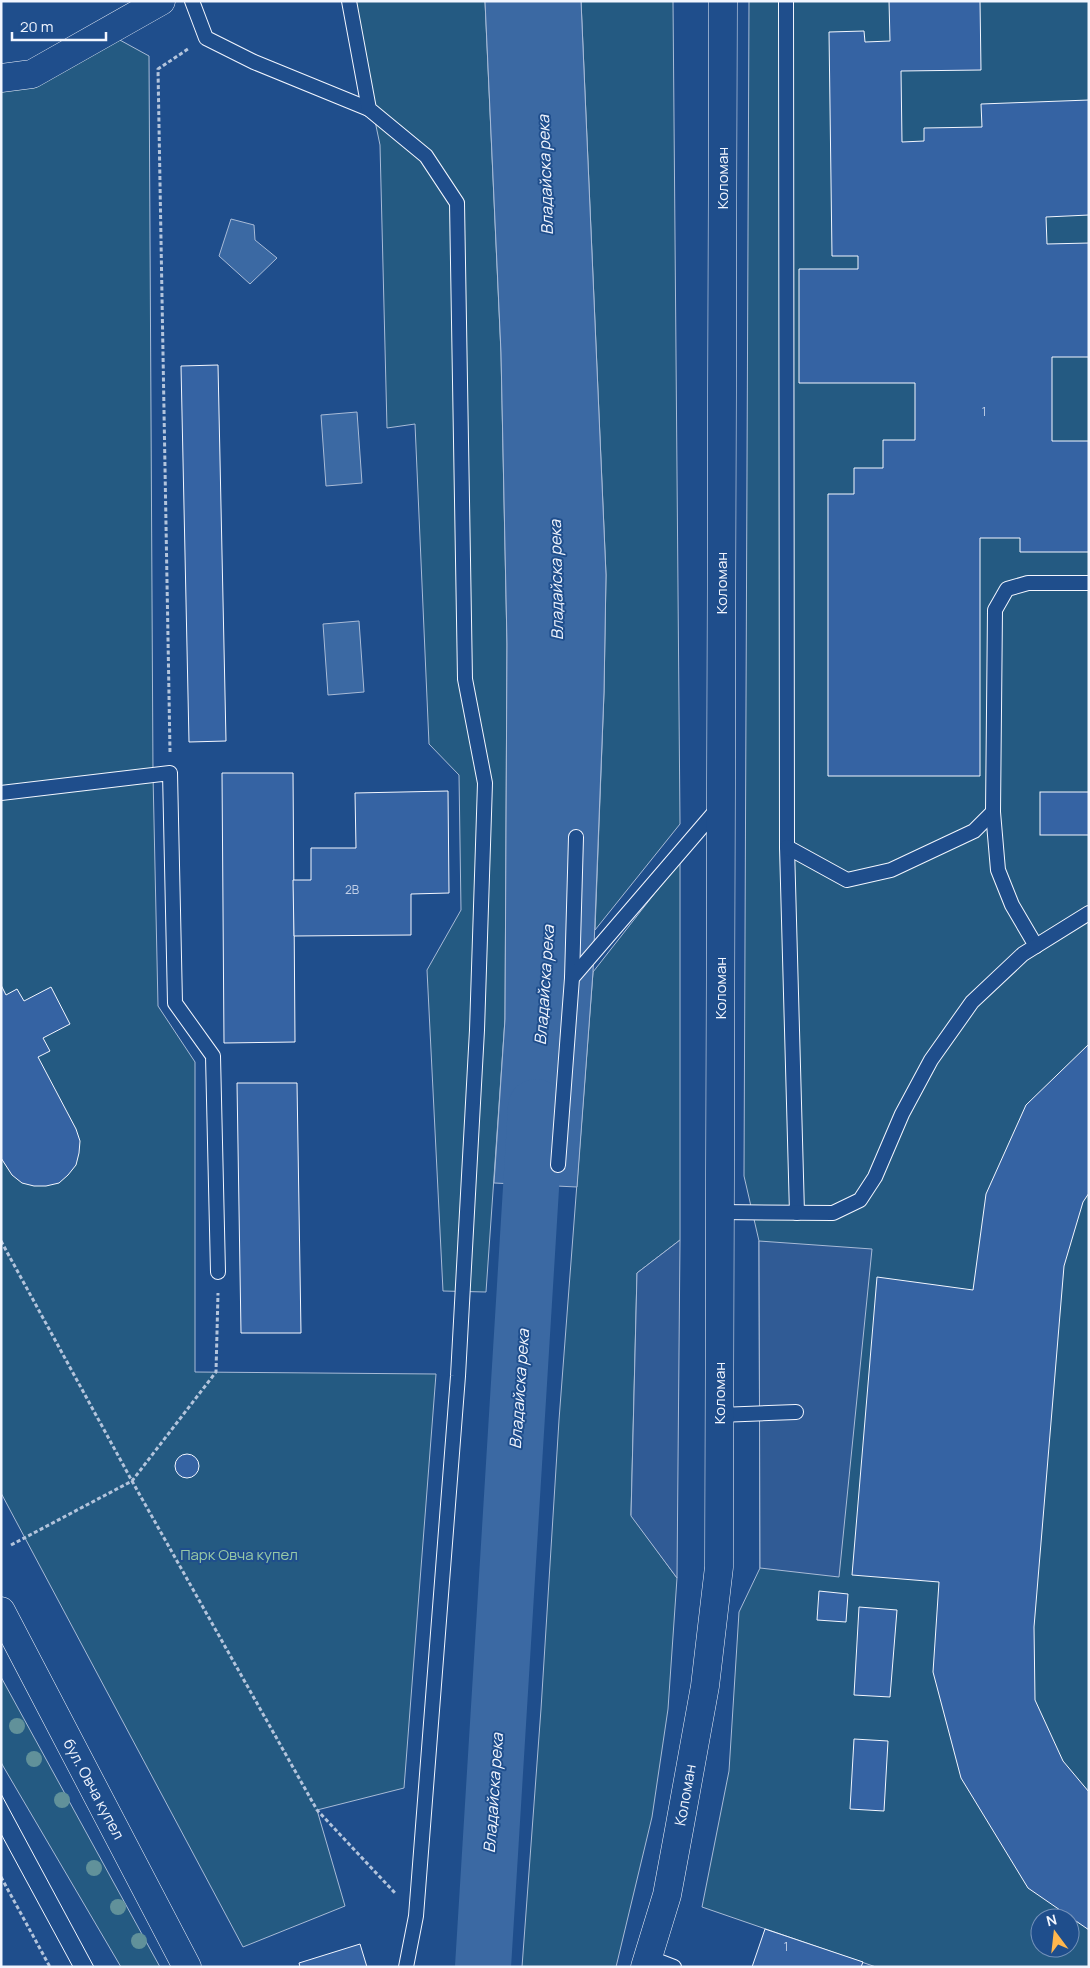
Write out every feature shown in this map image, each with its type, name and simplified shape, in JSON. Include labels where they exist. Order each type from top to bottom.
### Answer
[{"type":"street","points":[[1,78],[32,74],[161,1]]},
{"type":"street","name":"Коломан","points":[[646,1962],[667,1895],[706,1686],[719,1567],[722,1]]},
{"type":"street","name":"бул. Овча купел","points":[[1,1611],[188,1967]]},
{"type":"lane","points":[[192,1],[206,38],[254,62],[369,109],[426,156],[457,203],[465,679],[485,783],[477,1030],[458,1376],[416,1916],[406,1967]]},
{"type":"lane","points":[[349,1],[369,109]]},
{"type":"lane","points":[[786,1],[787,848],[797,1213]]},
{"type":"lane","points":[[1036,946],[1012,906],[998,870],[994,812],[995,610],[1007,589],[1028,583],[1089,583]]},
{"type":"lane","points":[[1,793],[170,773],[175,1004],[213,1056],[218,1272]]},
{"type":"lane","points":[[572,978],[721,805]]},
{"type":"lane","points":[[787,848],[847,880],[891,870],[974,831],[994,812]]},
{"type":"lane","points":[[558,1165],[572,978],[576,838]]},
{"type":"lane","points":[[720,1212],[832,1213],[860,1200],[875,1177],[902,1114],[931,1060],[972,1002],[1022,954],[1089,913]]},
{"type":"lane","points":[[719,1415],[796,1412]]},
{"type":"lane","points":[[646,1962],[674,1967]]},
{"type":"path","points":[[170,773],[158,69],[206,38]]},
{"type":"path","points":[[1,1241],[132,1481],[317,1810],[416,1916]]},
{"type":"path","points":[[11,1545],[132,1481],[216,1372],[218,1272]]},
{"type":"path","points":[[1,1877],[50,1967]]},
{"type":"green space","points":[[350,1],[485,1],[501,353],[507,644],[505,1019],[486,1292],[443,1291],[427,970],[461,910],[459,775],[429,744],[415,424],[387,428],[380,145]]},
{"type":"green space","points":[[581,1],[673,1],[680,824],[595,930],[604,692],[606,575]]},
{"type":"green space","points":[[749,1],[1089,1],[1089,1967],[876,1967],[702,1907],[729,1771],[739,1612],[760,1568],[759,1241],[744,1176]]},
{"type":"green space","name":"Парк Овча купел","points":[[118,39],[149,56],[153,775],[158,1006],[195,1062],[195,1372],[436,1374],[404,1788],[317,1810],[345,1906],[243,1947],[1,1493],[1,90]]},
{"type":"green space","points":[[680,861],[680,1240],[637,1273],[631,1515],[677,1578],[668,1709],[652,1817],[616,1967],[522,1967],[541,1709],[559,1420],[593,972]]},
{"type":"green space","points":[[1,1677],[160,1967],[121,1967],[3,1766],[1,1762]]},
{"type":"shaded area","points":[[680,1240],[677,1578],[631,1516],[637,1273]]},
{"type":"shaded area","points":[[759,1241],[872,1249],[839,1577],[760,1568]]},
{"type":"water","points":[[485,1],[581,1],[606,575],[604,692],[593,972],[577,1187],[494,1183],[505,1019],[507,644],[501,353]]},
{"type":"water","points":[[231,219],[254,225],[255,240],[277,258],[250,284],[219,256]]},
{"type":"water","points":[[357,412],[362,483],[326,486],[321,415]]},
{"type":"water","points":[[359,621],[364,692],[328,695],[323,624]]},
{"type":"building","points":[[889,1],[980,1],[981,70],[901,71],[902,142],[924,141],[924,128],[982,127],[981,104],[1089,100],[1089,215],[1046,217],[1047,244],[1089,243],[1089,357],[1052,357],[1052,441],[1089,441],[1089,552],[1020,552],[1020,538],[980,538],[980,776],[828,776],[828,494],[854,494],[854,468],[883,468],[883,440],[915,440],[915,383],[799,383],[799,269],[858,269],[858,256],[832,256],[829,32],[864,31],[865,42],[890,41]]},
{"type":"building","points":[[218,365],[226,741],[189,742],[181,366]]},
{"type":"building","points":[[222,773],[293,773],[295,1042],[224,1043]]},
{"type":"building","points":[[448,791],[449,893],[411,894],[411,935],[294,936],[293,880],[311,880],[311,848],[356,848],[355,793]]},
{"type":"building","points":[[1040,792],[1089,792],[1089,835],[1040,835]]},
{"type":"building","points":[[1,985],[6,995],[17,989],[24,1001],[51,987],[70,1024],[43,1038],[50,1051],[38,1057],[76,1129],[80,1141],[76,1165],[59,1183],[34,1186],[22,1183],[12,1175],[1,1158]]},
{"type":"building","points":[[1089,1044],[1089,1193],[1083,1202],[1064,1266],[1034,1627],[1035,1700],[1063,1761],[1089,1792],[1089,1930],[1080,1924],[1080,1908],[1057,1908],[1028,1888],[961,1778],[933,1672],[939,1582],[852,1575],[877,1277],[973,1290],[986,1194],[1026,1105]]},
{"type":"building","points":[[237,1083],[297,1083],[301,1333],[241,1333]]},
{"type":"building","points":[[187,1454],[195,1458],[199,1466],[195,1474],[187,1478],[179,1474],[175,1466],[179,1458]]},
{"type":"building","points":[[819,1591],[848,1594],[846,1622],[817,1620]]},
{"type":"building","points":[[859,1607],[897,1610],[890,1697],[854,1695]]},
{"type":"building","points":[[854,1739],[888,1741],[884,1811],[850,1809]]},
{"type":"building","points":[[765,1929],[863,1962],[861,1967],[752,1967]]},
{"type":"building","points":[[360,1944],[367,1967],[300,1967],[299,1963]]},
{"type":"waterway","name":"Владайска река","points":[[483,1967],[536,1107]]},
{"type":"tram line","points":[[1,1794],[94,1967]]},
{"type":"tram line","points":[[1,1834],[73,1967]]}]
